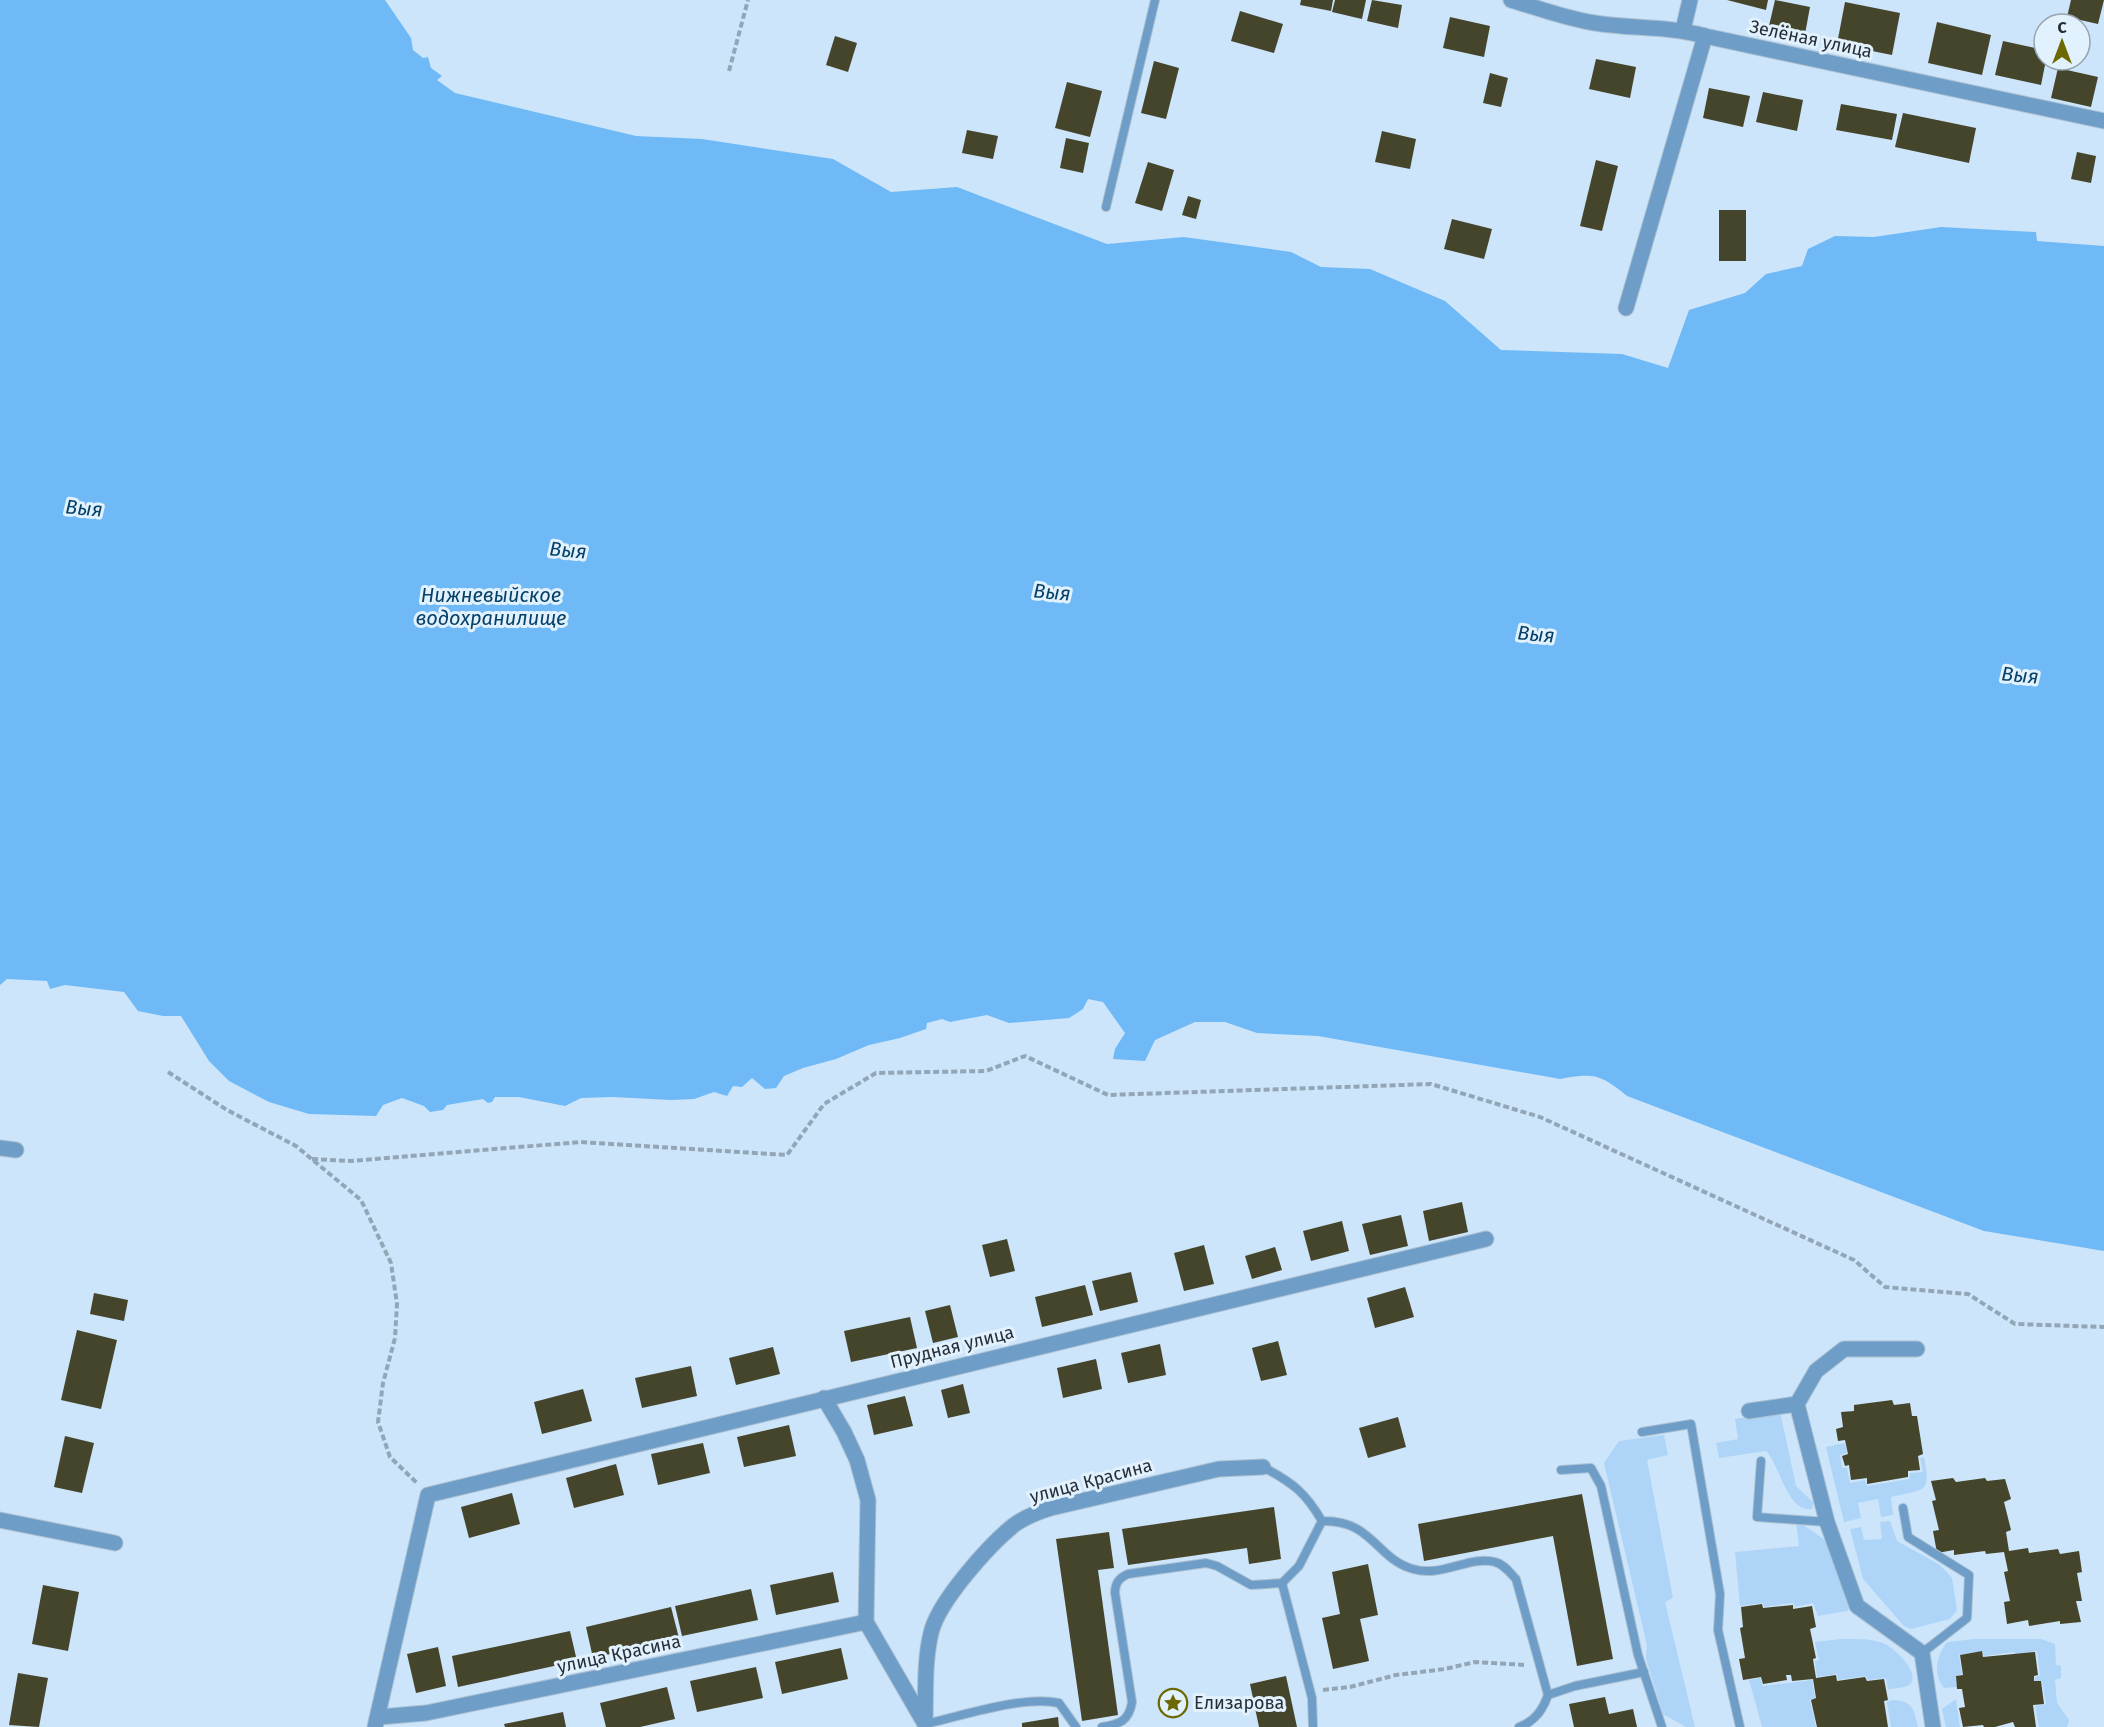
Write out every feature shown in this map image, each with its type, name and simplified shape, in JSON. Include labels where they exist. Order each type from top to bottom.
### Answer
[{"type":"street","name":"Зелёная улица","points":[[1511,0],[1592,23],[1629,28],[1683,30],[2104,121]]},
{"type":"street","points":[[1683,30],[1690,0]]},
{"type":"street","points":[[1626,308],[1705,36]]},
{"type":"street","points":[[0,1148],[16,1150]]},
{"type":"street","name":"Прудная улица","points":[[428,1495],[1486,1239]]},
{"type":"street","points":[[1917,1349],[1844,1350],[1816,1371],[1797,1404],[1827,1522],[1857,1606],[1922,1653],[1933,1727]]},
{"type":"street","points":[[824,1398],[844,1432],[860,1470],[868,1500],[866,1622],[925,1726]]},
{"type":"street","points":[[1749,1411],[1797,1404]]},
{"type":"street","name":"улица Красина","points":[[925,1726],[928,1651],[937,1615],[964,1578],[1000,1538],[1016,1524],[1031,1515],[1051,1508],[1219,1469],[1263,1467]]},
{"type":"street","points":[[377,1722],[428,1495]]},
{"type":"street","points":[[0,1520],[115,1542]]},
{"type":"street","name":"улица Красина","points":[[377,1722],[866,1622]]},
{"type":"lane","points":[[1106,207],[1155,0]]},
{"type":"lane","points":[[1642,1432],[1691,1424],[1720,1594],[1718,1630],[1740,1727]]},
{"type":"lane","points":[[1761,1461],[1757,1517],[1827,1522]]},
{"type":"lane","points":[[1263,1467],[1289,1481],[1311,1502],[1322,1521]]},
{"type":"lane","points":[[1561,1470],[1591,1468],[1601,1486],[1638,1655],[1662,1727]]},
{"type":"lane","points":[[1903,1508],[1908,1537],[1969,1575],[1966,1618],[1922,1653]]},
{"type":"lane","points":[[1101,1727],[1114,1725],[1124,1720],[1130,1714],[1132,1702],[1115,1593],[1116,1582],[1120,1577],[1206,1563],[1217,1566],[1251,1585],[1282,1583],[1299,1566],[1322,1521]]},
{"type":"lane","points":[[1322,1521],[1347,1524],[1371,1537],[1397,1563],[1412,1569],[1436,1572],[1483,1561],[1495,1562],[1516,1579],[1542,1666],[1548,1695],[1545,1705],[1537,1715],[1527,1724],[1519,1727]]},
{"type":"lane","points":[[1282,1583],[1310,1691],[1313,1727]]},
{"type":"lane","points":[[1548,1695],[1575,1686],[1644,1672]]},
{"type":"lane","points":[[925,1726],[1026,1701],[1046,1700],[1059,1703],[1076,1727]]},
{"type":"path","points":[[729,71],[748,0]]},
{"type":"path","points":[[312,1159],[351,1161],[580,1142],[787,1155],[824,1104],[876,1073],[986,1071],[1025,1056],[1108,1095],[1431,1084],[1540,1117],[1854,1260],[1885,1287],[1968,1294],[2015,1324],[2104,1327]]},
{"type":"path","points":[[168,1072],[227,1110],[296,1146],[361,1200],[391,1263],[397,1304],[395,1338],[383,1383],[378,1422],[390,1456],[428,1495]]},
{"type":"path","points":[[1310,1691],[1350,1687],[1396,1675],[1445,1669],[1475,1662],[1542,1666]]},
{"type":"shaded area","points":[[1780,1411],[1796,1486],[1814,1503],[1812,1509],[1796,1504],[1766,1451],[1719,1458],[1716,1443],[1738,1439],[1735,1419]]},
{"type":"shaded area","points":[[1664,1435],[1668,1455],[1647,1460],[1673,1598],[1665,1602],[1695,1727],[1686,1727],[1663,1714],[1646,1659],[1647,1645],[1604,1463],[1619,1441]]},
{"type":"shaded area","points":[[1845,1443],[1847,1453],[1840,1455],[1842,1468],[1847,1468],[1850,1483],[1865,1480],[1867,1486],[1909,1479],[1910,1473],[1923,1472],[1920,1458],[1924,1457],[1926,1484],[1919,1491],[1891,1497],[1893,1515],[1881,1517],[1878,1499],[1858,1503],[1861,1518],[1844,1522],[1826,1447]]},
{"type":"shaded area","points":[[1890,1521],[1897,1541],[1940,1565],[1952,1578],[1957,1610],[1950,1619],[1911,1629],[1904,1626],[1863,1579],[1850,1529],[1861,1527],[1864,1540],[1882,1539],[1880,1522]]},
{"type":"shaded area","points":[[1796,1522],[1832,1545],[1850,1608],[1847,1611],[1818,1616],[1813,1603],[1795,1607],[1793,1603],[1764,1607],[1763,1603],[1740,1606],[1735,1552],[1799,1546]]},
{"type":"shaded area","points":[[1841,1639],[1873,1640],[1888,1646],[1900,1655],[1910,1668],[1912,1680],[1909,1685],[1888,1689],[1886,1678],[1868,1680],[1866,1676],[1838,1680],[1837,1674],[1817,1677],[1815,1661],[1819,1660],[1815,1642]]},
{"type":"shaded area","points":[[1975,1639],[2041,1639],[2055,1644],[2056,1665],[2061,1666],[2061,1678],[2055,1680],[2057,1703],[2069,1720],[2067,1727],[2039,1727],[2035,1706],[2046,1704],[2042,1681],[2035,1681],[2035,1677],[2040,1675],[2037,1651],[2015,1655],[2014,1652],[1984,1656],[1982,1651],[1959,1655],[1962,1674],[1956,1676],[1957,1687],[1944,1688],[1938,1677],[1937,1665],[1947,1642]]},
{"type":"shaded area","points":[[1760,1678],[1763,1686],[1812,1680],[1815,1698],[1810,1700],[1816,1727],[1762,1727],[1749,1680]]},
{"type":"shaded area","points":[[1956,1699],[1960,1727],[1946,1727],[1942,1709]]},
{"type":"shaded area","points":[[1893,1700],[1905,1702],[1912,1707],[1918,1727],[1891,1727],[1887,1702]]},
{"type":"water","name":"Нижневыйское водохранилище","points":[[0,0],[385,0],[411,38],[413,50],[423,58],[428,57],[431,68],[442,76],[437,80],[455,93],[636,136],[702,139],[833,159],[891,192],[957,187],[1107,244],[1184,237],[1291,252],[1321,267],[1370,269],[1445,301],[1501,350],[1622,354],[1668,368],[1689,310],[1745,293],[1766,274],[1802,266],[1808,249],[1835,236],[1874,237],[1941,227],[2036,232],[2037,241],[2104,246],[2104,1251],[1984,1231],[1627,1096],[1610,1083],[1596,1077],[1581,1076],[1560,1079],[1318,1036],[1257,1033],[1225,1022],[1195,1022],[1155,1040],[1145,1061],[1113,1059],[1115,1049],[1125,1033],[1103,1002],[1088,999],[1083,1009],[1069,1018],[1009,1023],[987,1015],[950,1022],[942,1019],[927,1023],[926,1029],[869,1045],[836,1059],[784,1076],[776,1088],[765,1089],[752,1078],[742,1087],[733,1086],[727,1096],[714,1092],[694,1099],[581,1098],[565,1106],[519,1097],[495,1097],[492,1102],[488,1103],[483,1099],[447,1105],[443,1110],[430,1112],[424,1106],[402,1098],[383,1105],[376,1116],[309,1114],[269,1102],[229,1081],[209,1061],[181,1016],[163,1016],[138,1011],[124,992],[65,985],[50,989],[47,981],[7,979],[0,985]]},
{"type":"building","points":[[1301,0],[1333,0],[1331,11],[1300,5]]},
{"type":"building","points":[[1335,0],[1366,0],[1362,19],[1332,12]]},
{"type":"building","points":[[1372,0],[1402,5],[1398,28],[1367,21]]},
{"type":"building","points":[[1727,0],[1768,0],[1766,10]]},
{"type":"building","points":[[1775,0],[1810,7],[1805,34],[1769,26]]},
{"type":"building","points":[[2071,0],[2104,0],[2098,24],[2092,23],[2092,12],[2068,12]]},
{"type":"building","points":[[1845,2],[1900,13],[1892,55],[1837,44]]},
{"type":"building","points":[[1240,11],[1283,24],[1274,53],[1231,41]]},
{"type":"building","points":[[1450,17],[1490,26],[1484,57],[1443,48]]},
{"type":"building","points":[[1937,22],[1991,35],[1982,75],[1928,63]]},
{"type":"building","points":[[835,36],[857,43],[848,72],[826,65]]},
{"type":"building","points":[[2003,41],[2032,47],[2032,72],[2044,72],[2041,85],[1995,75]]},
{"type":"building","points":[[1596,59],[1636,67],[1630,98],[1589,89]]},
{"type":"building","points":[[1154,61],[1179,68],[1166,119],[1141,113]]},
{"type":"building","points":[[2057,72],[2076,72],[2098,77],[2091,107],[2051,98]]},
{"type":"building","points":[[1490,73],[1508,78],[1501,107],[1483,103]]},
{"type":"building","points":[[1067,82],[1102,91],[1090,137],[1055,128]]},
{"type":"building","points":[[1709,88],[1750,96],[1743,127],[1703,118]]},
{"type":"building","points":[[1763,92],[1803,100],[1797,131],[1756,122]]},
{"type":"building","points":[[1841,104],[1897,114],[1892,140],[1836,130]]},
{"type":"building","points":[[1903,113],[1976,128],[1969,163],[1895,147]]},
{"type":"building","points":[[967,130],[998,136],[993,159],[962,153]]},
{"type":"building","points":[[1382,131],[1416,139],[1410,169],[1375,162]]},
{"type":"building","points":[[1066,138],[1089,143],[1083,173],[1060,168]]},
{"type":"building","points":[[2077,152],[2096,156],[2091,183],[2071,179]]},
{"type":"building","points":[[1596,160],[1618,166],[1602,231],[1580,226]]},
{"type":"building","points":[[1148,162],[1174,170],[1162,211],[1135,203]]},
{"type":"building","points":[[1188,196],[1201,200],[1196,219],[1182,215]]},
{"type":"building","points":[[1719,210],[1746,210],[1746,261],[1719,261]]},
{"type":"building","points":[[1452,219],[1492,229],[1484,259],[1444,249]]},
{"type":"building","points":[[1462,1202],[1468,1232],[1429,1241],[1423,1211]]},
{"type":"building","points":[[1401,1215],[1408,1246],[1370,1255],[1362,1224]]},
{"type":"building","points":[[1342,1221],[1349,1251],[1311,1261],[1303,1231]]},
{"type":"building","points":[[1007,1239],[1015,1271],[990,1277],[982,1245]]},
{"type":"building","points":[[1204,1245],[1214,1284],[1184,1291],[1174,1253]]},
{"type":"building","points":[[1275,1247],[1282,1270],[1252,1279],[1245,1256]]},
{"type":"building","points":[[1131,1272],[1138,1302],[1100,1311],[1092,1281]]},
{"type":"building","points":[[1085,1285],[1093,1315],[1042,1327],[1035,1297]]},
{"type":"building","points":[[1405,1287],[1414,1317],[1375,1328],[1367,1298]]},
{"type":"building","points":[[94,1293],[128,1300],[124,1321],[90,1314]]},
{"type":"building","points":[[950,1305],[958,1337],[933,1343],[925,1311]]},
{"type":"building","points":[[910,1317],[917,1348],[851,1362],[844,1331]]},
{"type":"building","points":[[77,1330],[117,1340],[101,1409],[61,1400]]},
{"type":"building","points":[[1278,1341],[1287,1375],[1261,1381],[1252,1348]]},
{"type":"building","points":[[1160,1344],[1166,1375],[1128,1383],[1121,1353]]},
{"type":"building","points":[[773,1347],[780,1374],[736,1385],[729,1358]]},
{"type":"building","points":[[1096,1359],[1102,1389],[1063,1398],[1057,1368]]},
{"type":"building","points":[[691,1366],[697,1396],[642,1408],[635,1378]]},
{"type":"building","points":[[963,1384],[970,1413],[948,1418],[941,1390]]},
{"type":"building","points":[[583,1389],[592,1421],[542,1434],[534,1402]]},
{"type":"building","points":[[905,1396],[913,1426],[874,1435],[867,1405]]},
{"type":"building","points":[[1892,1400],[1894,1405],[1910,1403],[1912,1416],[1917,1416],[1923,1454],[1918,1456],[1920,1470],[1908,1471],[1908,1477],[1867,1484],[1867,1478],[1851,1480],[1849,1465],[1845,1466],[1842,1456],[1848,1454],[1845,1440],[1838,1441],[1836,1429],[1843,1427],[1841,1412],[1854,1411],[1854,1405]]},
{"type":"building","points":[[1398,1417],[1406,1447],[1368,1458],[1359,1428]]},
{"type":"building","points":[[789,1425],[796,1456],[744,1467],[737,1437]]},
{"type":"building","points":[[65,1436],[94,1443],[82,1493],[54,1487]]},
{"type":"building","points":[[703,1443],[710,1473],[658,1485],[651,1454]]},
{"type":"building","points":[[616,1464],[624,1495],[574,1508],[566,1478]]},
{"type":"building","points":[[1953,1478],[1956,1482],[1985,1478],[1987,1481],[2005,1479],[2011,1499],[2004,1502],[2011,1530],[2006,1532],[2009,1551],[2028,1548],[2029,1553],[2058,1549],[2060,1554],[2079,1551],[2082,1572],[2077,1573],[2082,1601],[2076,1601],[2081,1622],[2060,1624],[2060,1621],[2029,1626],[2028,1620],[2007,1624],[2004,1602],[2010,1601],[2004,1572],[2008,1571],[2004,1552],[1986,1554],[1985,1551],[1954,1555],[1954,1550],[1937,1553],[1933,1531],[1939,1530],[1932,1501],[1936,1500],[1931,1481]]},
{"type":"building","points":[[512,1493],[520,1524],[469,1538],[461,1507]]},
{"type":"building","points":[[1582,1494],[1613,1659],[1577,1666],[1553,1536],[1424,1561],[1418,1524]]},
{"type":"building","points":[[1274,1507],[1281,1559],[1249,1564],[1247,1548],[1128,1565],[1122,1529]]},
{"type":"building","points":[[1109,1532],[1114,1568],[1098,1570],[1118,1715],[1082,1721],[1056,1539]]},
{"type":"building","points":[[1368,1564],[1378,1615],[1360,1619],[1369,1661],[1333,1669],[1322,1618],[1340,1614],[1332,1572]]},
{"type":"building","points":[[833,1572],[839,1602],[776,1615],[770,1585]]},
{"type":"building","points":[[43,1585],[79,1592],[68,1651],[32,1644]]},
{"type":"building","points":[[751,1589],[758,1620],[682,1636],[675,1606]]},
{"type":"building","points":[[1762,1604],[1763,1608],[1793,1605],[1793,1609],[1812,1606],[1816,1627],[1810,1629],[1816,1658],[1813,1659],[1816,1678],[1836,1675],[1837,1681],[1865,1677],[1867,1681],[1884,1679],[1888,1700],[1884,1701],[1888,1727],[1817,1727],[1811,1700],[1816,1698],[1813,1679],[1792,1681],[1791,1675],[1786,1675],[1787,1680],[1763,1684],[1761,1677],[1743,1680],[1739,1659],[1745,1658],[1740,1628],[1743,1627],[1741,1607]]},
{"type":"building","points":[[671,1607],[679,1638],[593,1658],[586,1627]]},
{"type":"building","points":[[570,1631],[577,1661],[458,1687],[452,1656]]},
{"type":"building","points":[[438,1647],[446,1686],[416,1693],[407,1654]]},
{"type":"building","points":[[841,1648],[848,1679],[782,1694],[775,1662]]},
{"type":"building","points":[[1982,1651],[1983,1657],[2035,1652],[2038,1675],[2034,1676],[2034,1681],[2041,1681],[2044,1704],[2033,1705],[2036,1727],[2015,1727],[2013,1722],[1995,1727],[1984,1727],[1983,1725],[1963,1727],[1959,1708],[1965,1707],[1962,1689],[1957,1689],[1956,1676],[1963,1675],[1960,1655]]},
{"type":"building","points":[[756,1667],[763,1698],[697,1712],[690,1681]]},
{"type":"building","points":[[18,1673],[48,1678],[39,1727],[9,1725]]},
{"type":"building","points":[[1286,1676],[1297,1727],[1259,1727],[1250,1684]]},
{"type":"building","points":[[667,1687],[675,1719],[640,1727],[606,1727],[600,1703]]},
{"type":"building","points":[[1605,1697],[1609,1714],[1633,1709],[1637,1727],[1574,1727],[1569,1704]]},
{"type":"building","points":[[563,1712],[566,1727],[505,1727],[504,1724]]},
{"type":"building","points":[[1058,1717],[1059,1727],[1022,1727],[1022,1723]]},
{"type":"place","name":"Елизарова","points":[[1173,1703]]},
{"type":"water label","name":"Выя","points":[[84,508]]},
{"type":"water label","name":"Выя","points":[[568,550]]},
{"type":"water label","name":"Выя","points":[[1052,592]]},
{"type":"water label","name":"Выя","points":[[1536,634]]},
{"type":"water label","name":"Выя","points":[[2020,675]]}]
